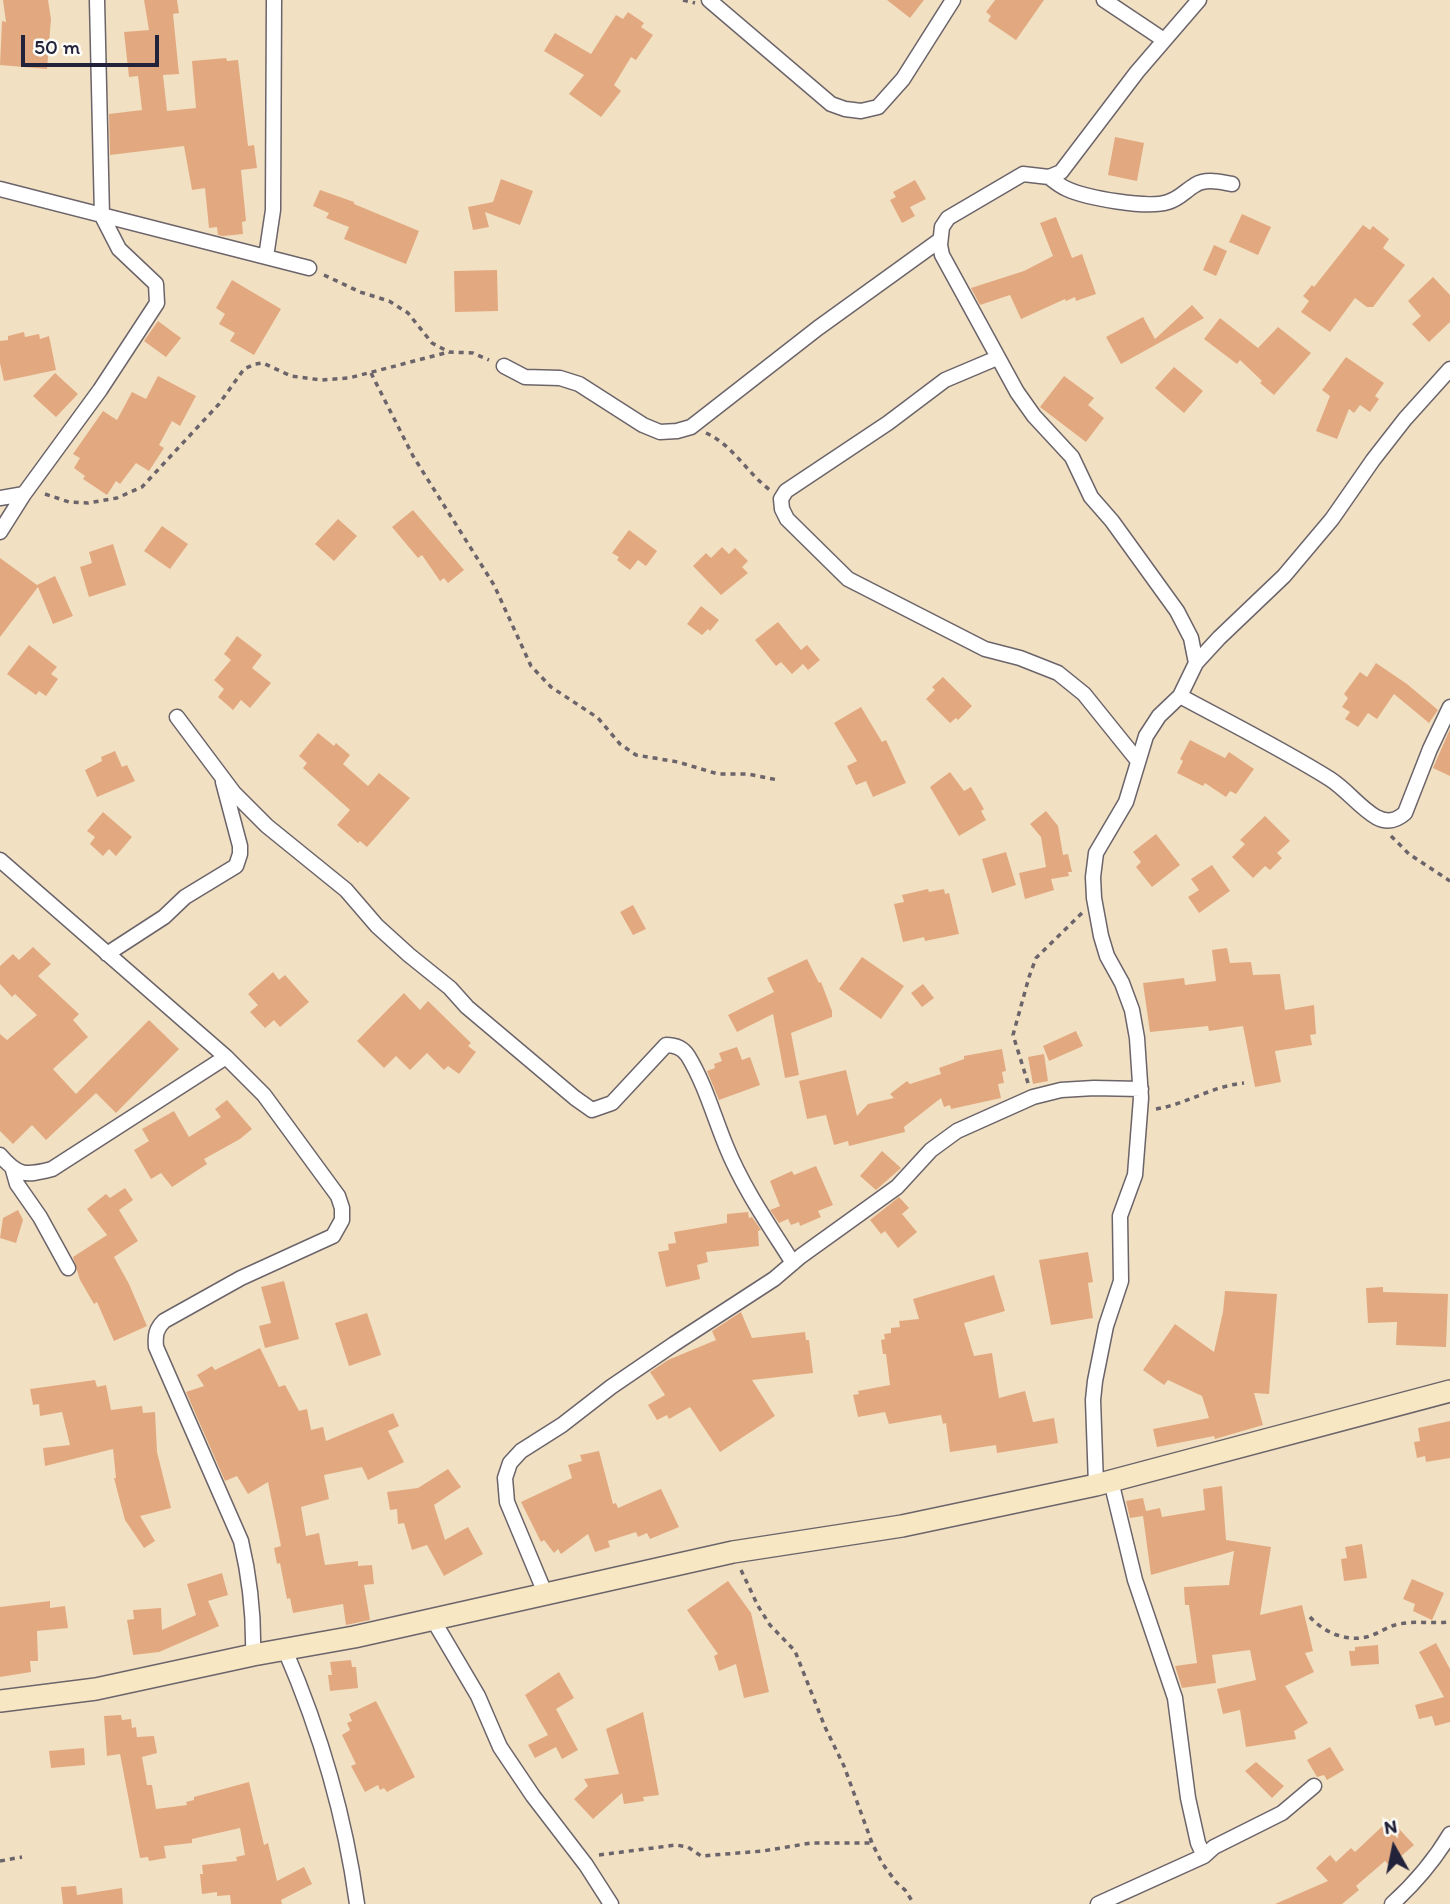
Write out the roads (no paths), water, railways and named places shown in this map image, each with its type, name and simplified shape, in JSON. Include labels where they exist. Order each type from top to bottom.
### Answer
[{"type":"main road","points":[[0,1701],[96,1689],[354,1637],[733,1552],[902,1526],[1103,1483],[1450,1391]]},
{"type":"street","points":[[0,532],[24,494],[100,390],[157,303],[156,284],[119,249],[102,216],[97,0]]},
{"type":"street","points":[[266,257],[273,210],[274,0]]},
{"type":"street","points":[[709,0],[831,104],[861,111],[878,107],[903,79],[953,0]]},
{"type":"street","points":[[1104,0],[1164,40]]},
{"type":"street","points":[[1049,177],[1061,172],[1164,40],[1199,0]]},
{"type":"street","points":[[1196,663],[1191,638],[1177,611],[1112,521],[1091,498],[1072,457],[1034,416],[997,358],[942,255],[940,240],[942,227],[948,218],[1023,174],[1049,177],[1067,189],[1150,206],[1181,197],[1196,184],[1211,181],[1232,184]]},
{"type":"street","points":[[0,189],[309,268]]},
{"type":"street","points":[[504,366],[525,377],[560,379],[579,384],[643,425],[660,432],[691,427],[818,328],[940,240]]},
{"type":"street","points":[[997,358],[945,380],[888,423],[786,491],[781,499],[782,509],[787,519],[848,579],[985,649],[1020,658],[1058,673],[1084,694],[1138,761]]},
{"type":"street","points":[[1204,1856],[1198,1843],[1188,1798],[1175,1698],[1103,1483],[1093,1400],[1106,1326],[1121,1281],[1120,1216],[1135,1175],[1141,1089],[1138,1038],[1132,1010],[1107,956],[1101,936],[1094,898],[1096,853],[1126,802],[1146,736],[1158,716],[1180,696],[1196,663],[1284,576],[1332,519],[1405,419],[1450,369]]},
{"type":"street","points":[[0,498],[24,494]]},
{"type":"street","points":[[1180,696],[1331,780],[1377,817],[1389,821],[1397,820],[1405,813],[1450,707]]},
{"type":"street","points":[[177,717],[234,793],[267,826],[346,890],[377,926],[409,956],[450,988],[467,1007],[593,1111],[612,1103],[666,1045],[681,1049],[688,1055],[750,1197],[793,1263]]},
{"type":"street","points":[[107,954],[164,917],[185,897],[236,866],[240,846],[221,776]]},
{"type":"street","points":[[0,860],[226,1057],[264,1095],[338,1196],[342,1208],[342,1220],[332,1236],[242,1278],[164,1321],[157,1328],[155,1337],[156,1347],[175,1393],[241,1541],[254,1614],[253,1656]]},
{"type":"street","points":[[13,1170],[34,1174],[52,1170],[226,1057]]},
{"type":"street","points":[[545,1593],[507,1502],[505,1478],[510,1463],[521,1451],[562,1425],[611,1387],[690,1333],[774,1279],[897,1187],[931,1150],[957,1131],[1032,1097],[1061,1090],[1094,1087],[1141,1089]]},
{"type":"street","points":[[0,1155],[13,1170],[17,1184],[40,1217],[68,1268]]},
{"type":"street","points":[[432,1618],[478,1696],[500,1747],[611,1904]]},
{"type":"street","points":[[285,1650],[308,1704],[326,1761],[345,1832],[357,1904]]},
{"type":"street","points":[[1098,1904],[1204,1856],[1214,1847],[1282,1813],[1314,1786]]},
{"type":"street","points":[[1392,1904],[1415,1882],[1439,1853],[1450,1834]]}]
